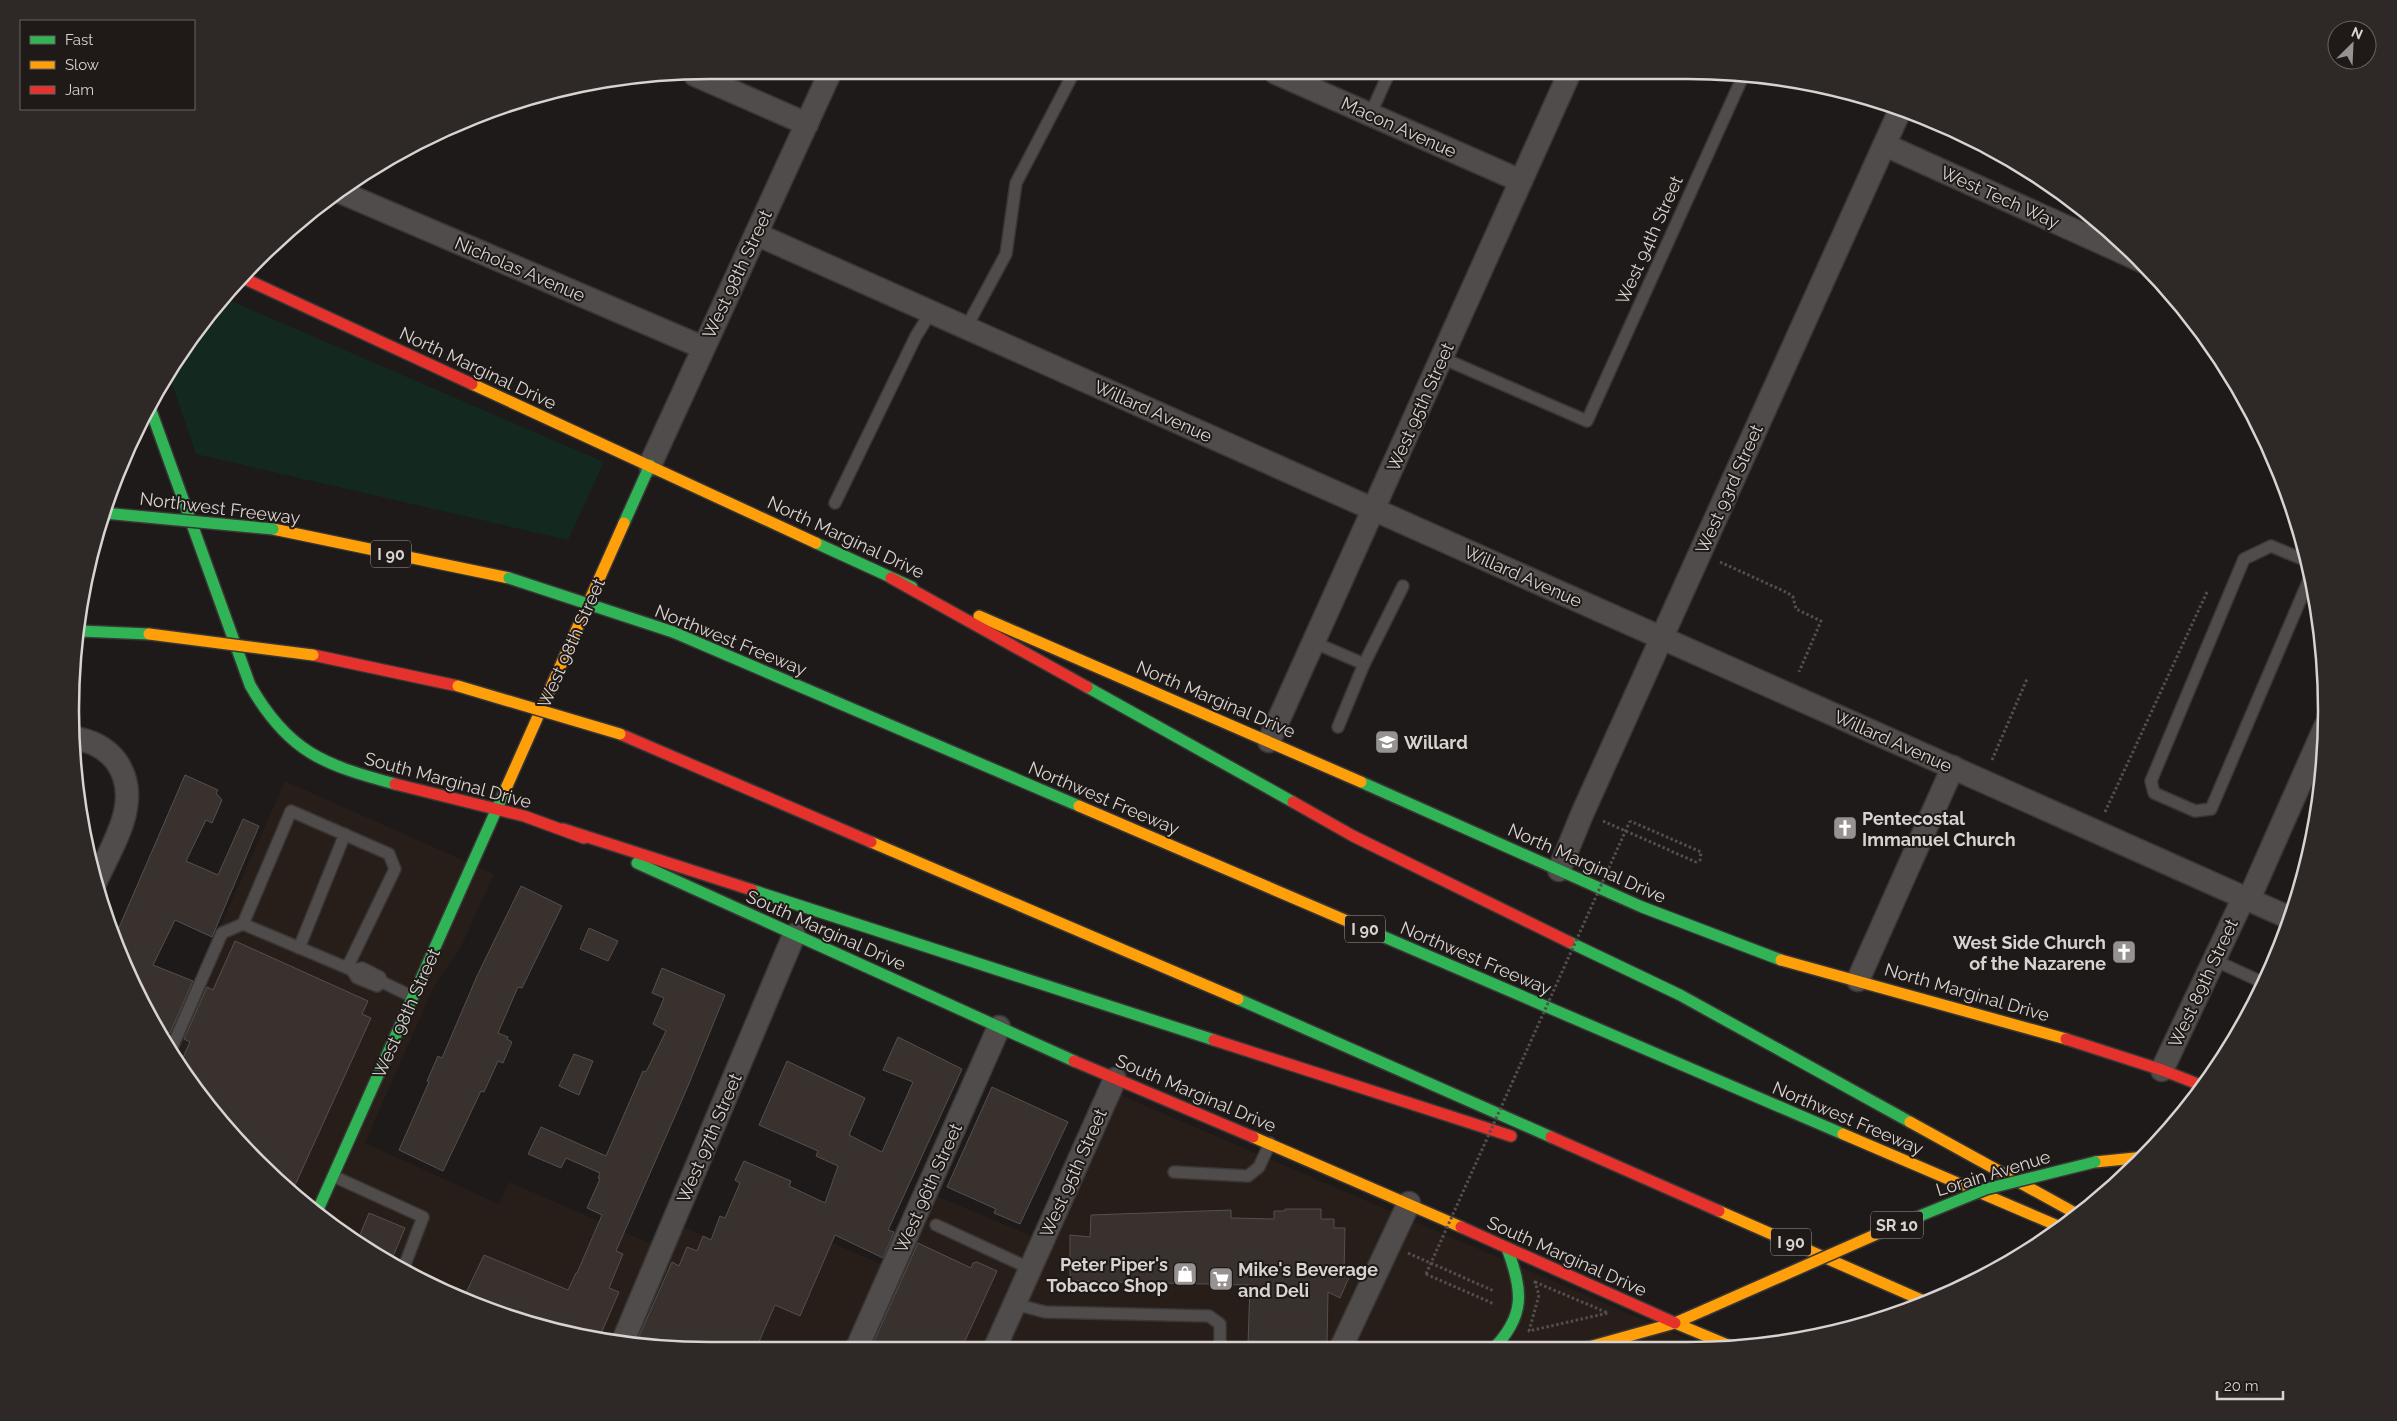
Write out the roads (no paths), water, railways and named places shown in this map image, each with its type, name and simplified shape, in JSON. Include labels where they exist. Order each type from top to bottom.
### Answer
[{"type":"main road","name":"North Marginal Drive","points":[[249,280],[891,578],[1269,741],[1642,907],[1789,963],[2029,1027],[2162,1070],[2196,1083]]},
{"type":"main road","name":"South Marginal Drive","points":[[152,415],[250,685],[278,727],[305,751],[336,767],[563,829],[1115,1079],[1409,1203],[1719,1341]]},
{"type":"main road","name":"West 98th Street","points":[[319,1206],[650,465]]},
{"type":"main road","name":"Northwest Freeway","points":[[110,514],[273,529],[509,578],[673,632],[2054,1224]]},
{"type":"main road","points":[[891,578],[1353,836],[1470,895],[1680,995],[2073,1211]]},
{"type":"main road","name":"I 90","points":[[84,631],[149,634],[313,654],[458,686],[620,734],[1192,979],[1917,1298]]},
{"type":"main road","points":[[563,829],[1523,1140]]},
{"type":"main road","points":[[1542,1146],[1656,1183]]},
{"type":"main road","name":"Lorain Avenue","points":[[1607,1342],[1675,1323],[1952,1202],[1986,1189],[2094,1162],[2132,1158]]},
{"type":"main road","points":[[1501,1342],[1505,1339],[1520,1303],[1520,1287],[1507,1248]]},
{"type":"street","points":[[704,79],[807,124]]},
{"type":"street","name":"West 98th Street","points":[[650,465],[702,347],[827,79]]},
{"type":"street","name":"Macon Avenue","points":[[1289,79],[1521,181]]},
{"type":"street","name":"West 95th Street","points":[[1269,741],[1567,79]]},
{"type":"street","name":"West 93rd Street","points":[[1559,870],[1583,812],[1898,115]]},
{"type":"street","name":"West Tech Way","points":[[1885,145],[2116,248]]},
{"type":"street","name":"Nicholas Avenue","points":[[346,195],[702,347]]},
{"type":"street","name":"Willard Avenue","points":[[756,234],[2284,915]]},
{"type":"street","points":[[80,740],[97,745],[109,753],[125,777],[128,790],[125,815],[100,872]]},
{"type":"street","name":"West 89th Street","points":[[2162,1070],[2214,960],[2246,898],[2317,744]]},
{"type":"street","points":[[1858,980],[1953,767]]},
{"type":"street","name":"West 97th Street","points":[[625,1336],[794,935]]},
{"type":"street","name":"West 96th Street","points":[[860,1342],[999,1027]]},
{"type":"street","name":"West 95th Street","points":[[997,1342],[1115,1079]]},
{"type":"street","points":[[1344,1342],[1409,1203]]},
{"type":"lane","points":[[966,328],[1006,254],[1016,182],[1070,79]]},
{"type":"lane","points":[[1370,115],[1385,79]]},
{"type":"lane","name":"West 94th Street","points":[[1442,358],[1587,421],[1741,81]]},
{"type":"lane","points":[[835,503],[916,336],[931,312]]},
{"type":"lane","points":[[2299,558],[2271,546],[2244,558],[2151,781],[2154,793],[2195,811],[2212,809],[2306,588]]},
{"type":"lane","points":[[1338,727],[1364,664],[1403,586]]},
{"type":"lane","points":[[1313,642],[1364,664]]},
{"type":"lane","points":[[174,1043],[222,933],[243,924],[291,811],[389,854],[395,869],[350,969]]},
{"type":"lane","points":[[299,948],[346,834]]},
{"type":"lane","points":[[243,924],[350,969],[357,978],[377,986],[382,982],[413,997]]},
{"type":"lane","points":[[2214,960],[2257,980]]},
{"type":"lane","points":[[1174,1172],[1248,1176],[1259,1167],[1270,1143]]},
{"type":"lane","points":[[333,1176],[423,1217],[405,1263]]},
{"type":"lane","points":[[936,1225],[1031,1268]]},
{"type":"lane","points":[[1014,1304],[1045,1312],[1209,1316],[1220,1324],[1220,1342]]},
{"type":"place","name":"Willard","points":[[1387,742]]},
{"type":"place","name":"Pentecostal Immanuel Church","points":[[1845,828]]},
{"type":"place","name":"West Side Church of the Nazarene","points":[[2124,952]]},
{"type":"place","name":"Peter Piper's Tobacco Shop","points":[[1185,1274]]},
{"type":"place","name":"Mike's Beverage and Deli","points":[[1221,1279]]}]
